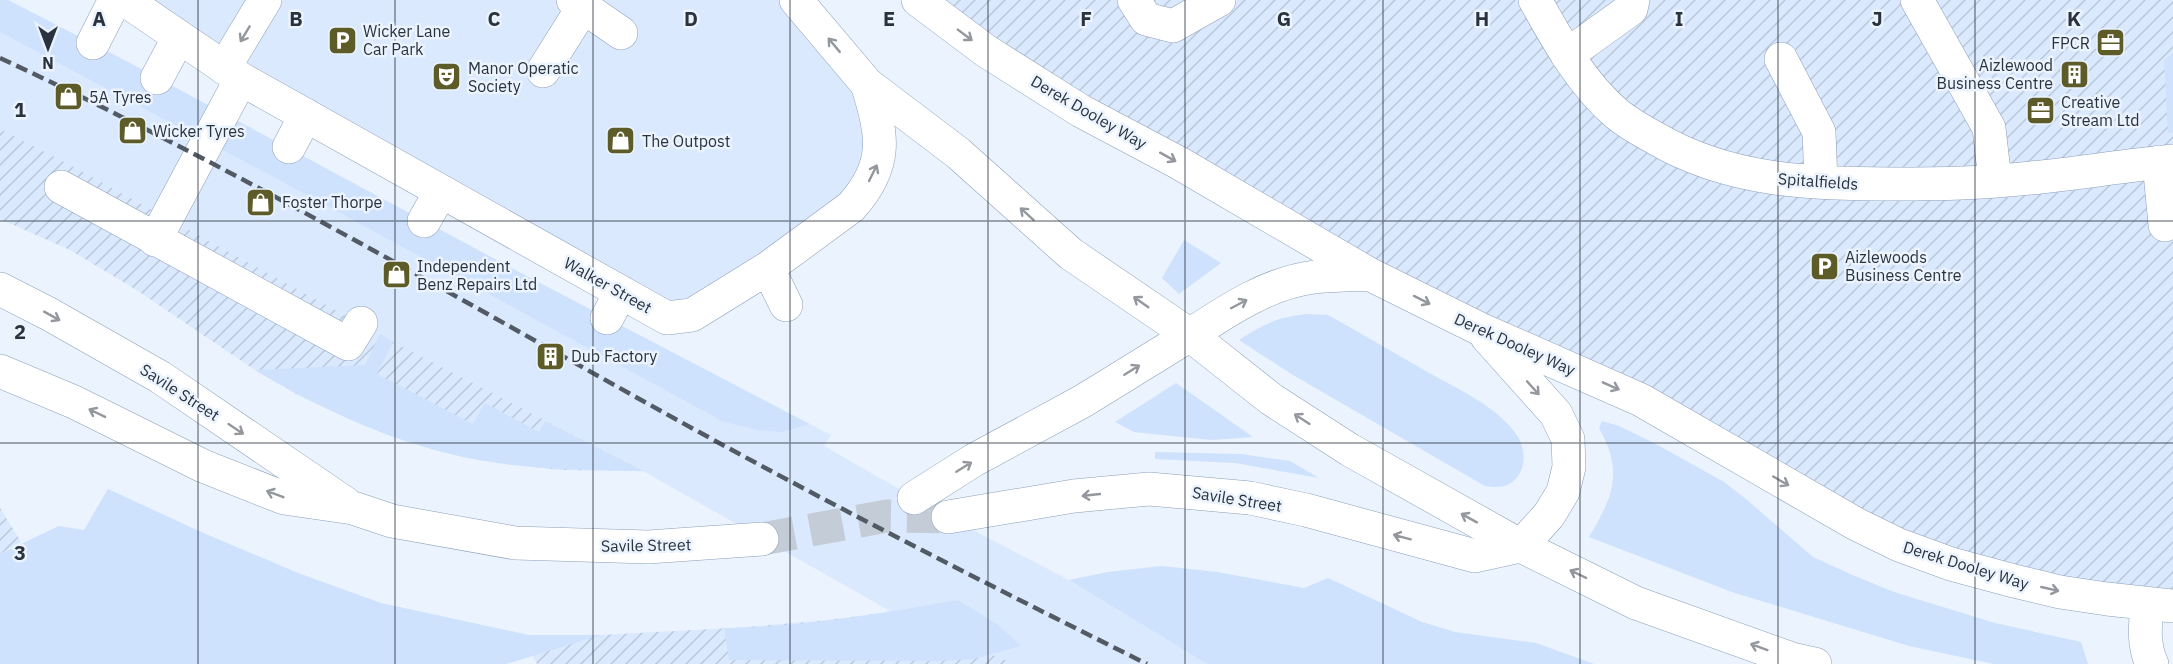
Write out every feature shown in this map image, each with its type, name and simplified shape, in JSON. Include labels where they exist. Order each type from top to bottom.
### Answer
[{"type":"main road","points":[[93,44],[115,0]]},
{"type":"main road","name":"Walker Street","points":[[125,0],[233,74],[441,191],[614,305],[667,318],[692,315],[768,268],[837,218],[856,201],[877,166],[881,143],[878,117],[867,84]]},
{"type":"main road","points":[[155,240],[265,0]]},
{"type":"main road","points":[[796,0],[867,84],[958,153],[1071,254],[1190,335],[1271,399],[1350,450],[1521,546],[1636,603],[1792,659],[1815,664]]},
{"type":"main road","name":"Derek Dooley Way","points":[[918,0],[986,51],[1081,111],[1179,163],[1369,274],[1480,329],[1641,400],[1856,524],[1899,545],[1951,564],[2060,592],[2160,606]]},
{"type":"main road","points":[[1134,0],[1146,19],[1173,26],[1208,3]]},
{"type":"main road","name":"Spitalfields","points":[[1535,0],[1567,55],[1594,93],[1618,115],[1664,143],[1702,161],[1729,170],[1784,180],[1961,183],[2166,161]]},
{"type":"main road","points":[[1567,55],[1631,9],[1633,0]]},
{"type":"main road","points":[[1917,0],[1981,92],[2000,125],[1995,181]]},
{"type":"main road","points":[[543,71],[578,3],[621,33]]},
{"type":"main road","points":[[158,78],[179,37]]},
{"type":"main road","points":[[1780,59],[1819,132],[1821,182]]},
{"type":"main road","points":[[289,147],[306,114]]},
{"type":"main road","points":[[2165,225],[2166,161]]},
{"type":"main road","points":[[61,187],[348,344],[360,323]]},
{"type":"main road","points":[[424,222],[441,191]]},
{"type":"main road","points":[[768,268],[786,305]]},
{"type":"main road","points":[[914,498],[974,460],[1083,401],[1233,307],[1285,283],[1313,277],[1369,274]]},
{"type":"main road","name":"Savile Street","points":[[0,289],[160,377],[353,508]]},
{"type":"main road","points":[[1480,329],[1557,414],[1568,439],[1569,467],[1563,492],[1549,515],[1521,546]]},
{"type":"main road","name":"Savile Street","points":[[0,371],[74,402],[203,466],[284,498],[353,508],[392,521],[515,543],[648,547],[762,538]]},
{"type":"main road","name":"Savile Street","points":[[948,518],[1074,496],[1158,489],[1250,498],[1306,510],[1475,556],[1521,546]]},
{"type":"main road","points":[[2152,664],[2146,652],[2145,631],[2160,606]]},
{"type":"shaded area","points":[[0,0],[8,0],[126,61],[517,271],[831,435],[824,446],[948,517],[1069,580],[1207,664],[1014,664],[892,612],[643,471],[401,346],[72,166],[0,130]]},
{"type":"shaded area","points":[[0,0],[8,0],[126,61],[517,271],[809,424],[782,432],[758,430],[724,422],[285,183],[0,32]]},
{"type":"shaded area","points":[[125,0],[796,0],[867,84],[877,166],[692,315]]},
{"type":"shaded area","points":[[918,0],[2173,0],[2173,606],[1951,564],[1480,329]]},
{"type":"shaded area","points":[[2173,53],[2173,133],[2168,133],[2164,60]]},
{"type":"shaded area","points":[[0,129],[401,346],[643,471],[559,470],[479,460],[422,446],[354,421],[296,394],[255,370],[135,289],[70,250],[0,219]]},
{"type":"shaded area","points":[[1184,240],[1221,263],[1179,294],[1162,278]]},
{"type":"shaded area","points":[[1307,314],[1328,315],[1490,408],[1518,437],[1523,452],[1523,462],[1518,476],[1511,483],[1503,486],[1485,486],[1293,375],[1239,340],[1271,322]]},
{"type":"shaded area","points":[[380,334],[393,342],[377,374],[473,424],[485,403],[539,432],[545,421],[643,471],[520,466],[450,454],[420,446],[335,413],[255,370],[365,365]]},
{"type":"shaded area","points":[[1176,383],[1253,437],[1211,440],[1134,432],[1115,422]]},
{"type":"shaded area","points":[[1602,421],[1619,426],[1654,443],[1724,482],[1813,557],[1894,592],[1995,623],[2081,642],[2088,664],[1994,664],[1909,646],[1732,592],[1589,537],[1604,509],[1612,484],[1611,458],[1599,428]]},
{"type":"shaded area","points":[[1155,452],[1241,454],[1290,461],[1319,478],[1235,463],[1155,459]]},
{"type":"shaded area","points":[[108,489],[298,573],[381,603],[529,635],[601,635],[506,664],[0,664],[0,554],[59,526],[84,530]]},
{"type":"shaded area","points":[[0,508],[21,542],[0,554]]},
{"type":"shaded area","points":[[1162,566],[1217,572],[1304,588],[1328,578],[1422,622],[1455,632],[1536,643],[1594,664],[1207,664],[1069,580],[1108,572]]},
{"type":"shaded area","points":[[958,600],[997,624],[1021,646],[974,659],[937,661],[729,660],[724,628],[812,623]]},
{"type":"shaded area","points":[[892,612],[1014,664],[537,664],[533,657],[529,635],[601,635],[732,628]]},
{"type":"tunnel","points":[[762,539],[887,516],[948,517]]},
{"type":"railway","points":[[0,58],[168,140],[334,228],[781,477],[1147,664]]},
{"type":"place","name":"Wicker Lane Car Park","points":[[342,40]]},
{"type":"place","name":"FPCR","points":[[2111,43]]},
{"type":"place","name":"Aizlewood Business Centre","points":[[2074,74]]},
{"type":"place","name":"Manor Operatic Society","points":[[447,77]]},
{"type":"place","name":"5A Tyres","points":[[68,97]]},
{"type":"place","name":"Creative Stream Ltd","points":[[2040,111]]},
{"type":"place","name":"Wicker Tyres","points":[[132,131]]},
{"type":"place","name":"The Outpost","points":[[621,141]]},
{"type":"place","name":"Foster Thorpe","points":[[261,202]]},
{"type":"place","name":"Aizlewoods Business Centre","points":[[1824,266]]},
{"type":"place","name":"Independent Benz Repairs Ltd","points":[[396,275]]},
{"type":"place","name":"Dub Factory","points":[[550,356]]}]
